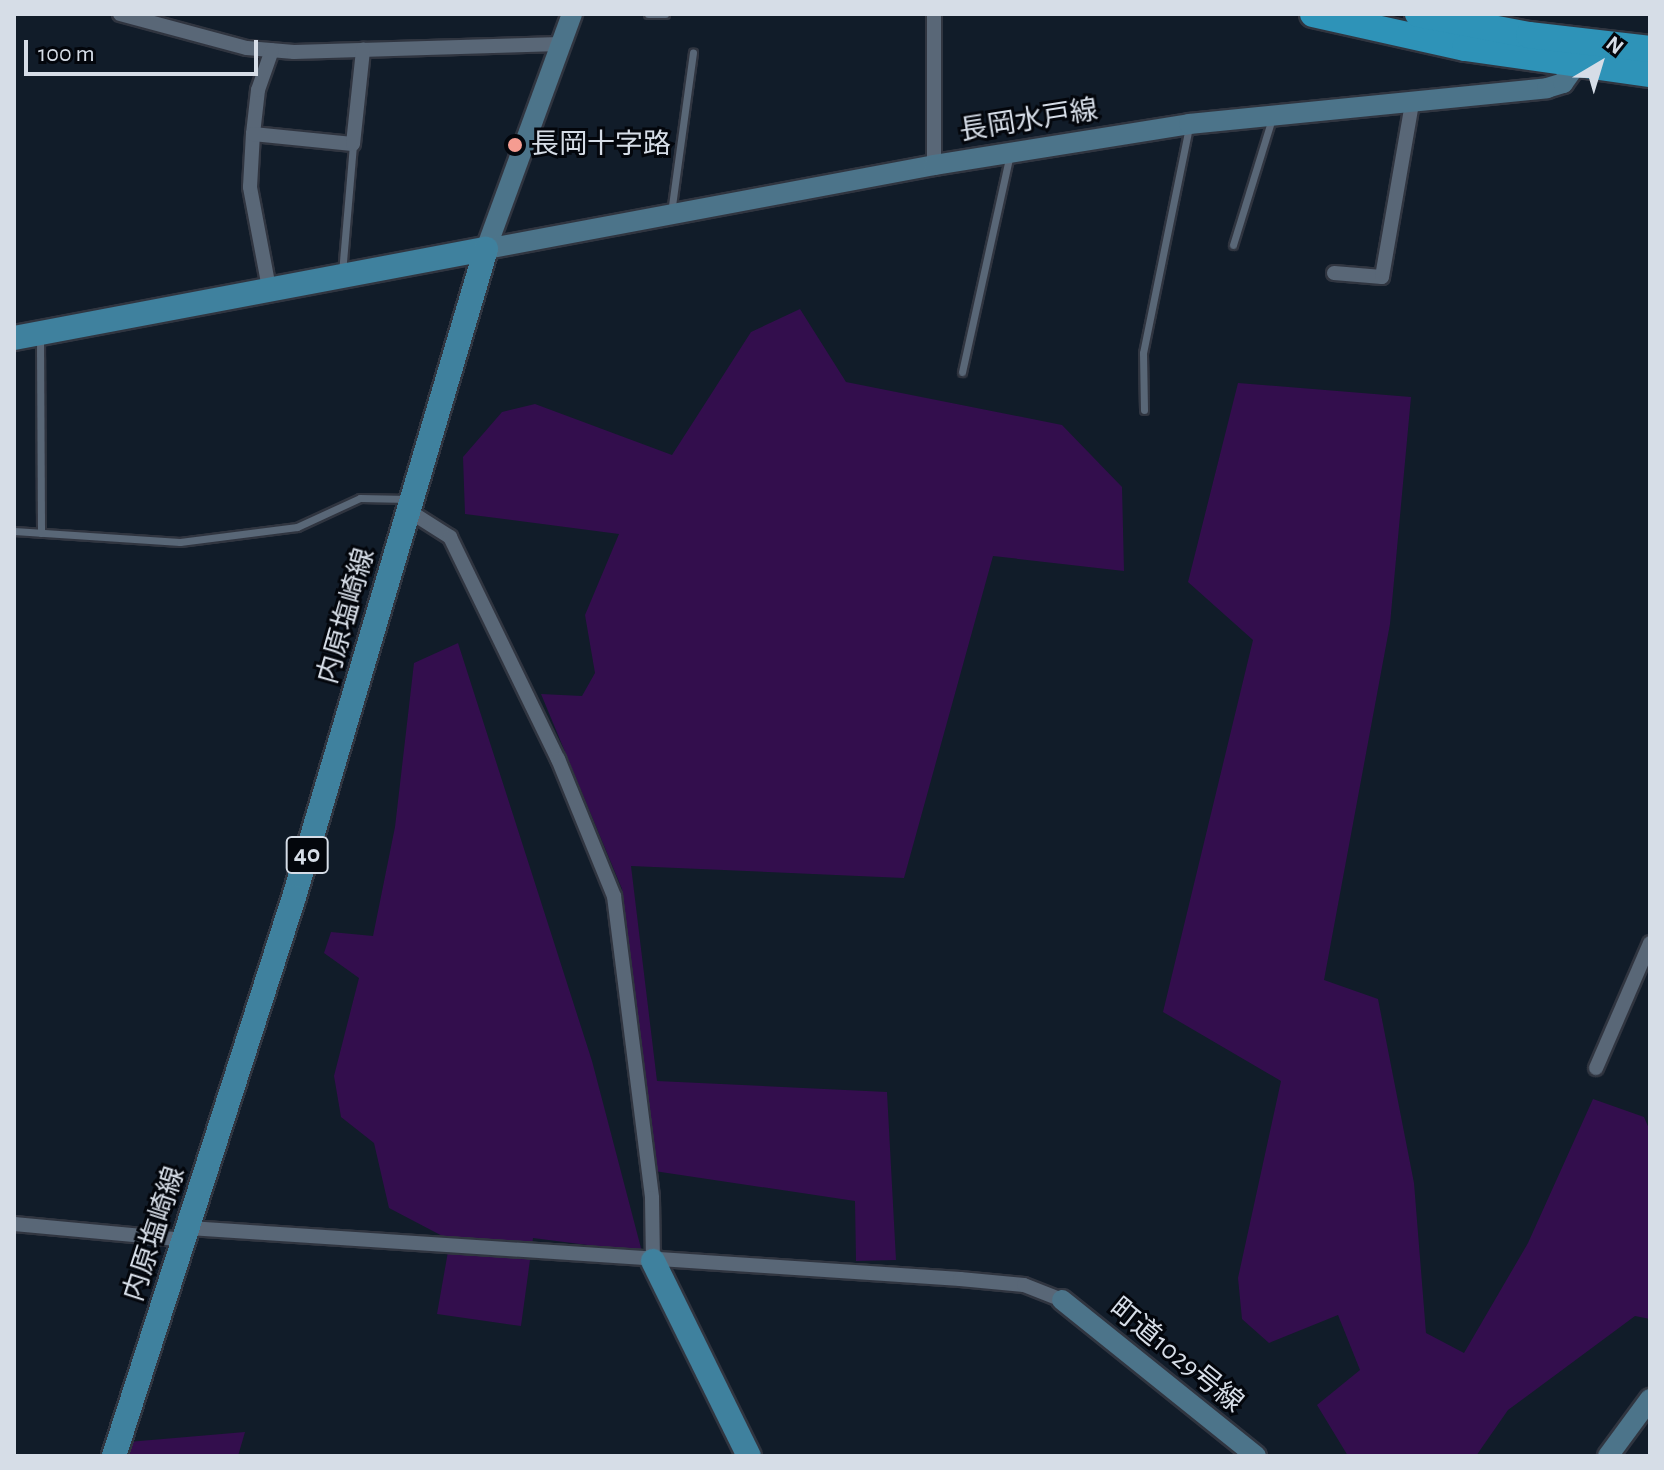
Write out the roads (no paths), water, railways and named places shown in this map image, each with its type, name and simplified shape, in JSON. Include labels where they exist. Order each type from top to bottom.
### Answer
[{"type":"highway","points":[[1313,14],[1465,48],[1650,74]]},
{"type":"highway","points":[[1418,14],[1529,35],[1650,49]]},
{"type":"main road","points":[[14,338],[486,249],[572,14]]},
{"type":"main road","name":"長岡水戸線","points":[[486,249],[934,165],[1189,124],[1412,104],[1547,88],[1563,83],[1576,65]]},
{"type":"main road","name":"内原塩崎線","points":[[114,1456],[187,1234],[486,249]]},
{"type":"main road","points":[[653,1261],[749,1456]]},
{"type":"main road","name":"町道1029号線","points":[[1062,1300],[1256,1456]]},
{"type":"main road","points":[[1608,1456],[1650,1399]]},
{"type":"street","points":[[120,14],[247,48],[272,50],[560,44]]},
{"type":"street","points":[[934,14],[934,165]]},
{"type":"street","points":[[269,288],[250,187],[258,90],[272,50]]},
{"type":"street","points":[[253,134],[353,144],[363,50]]},
{"type":"street","points":[[1334,273],[1382,277],[1412,104]]},
{"type":"street","points":[[410,505],[450,537],[558,759],[614,896],[652,1198],[653,1261]]},
{"type":"street","points":[[1596,1068],[1648,960],[1650,943]]},
{"type":"street","points":[[14,1224],[1024,1285],[1062,1300]]},
{"type":"lane","points":[[648,14],[665,14]]},
{"type":"lane","points":[[671,215],[693,52]]},
{"type":"lane","points":[[1233,245],[1272,116]]},
{"type":"lane","points":[[1144,410],[1143,353],[1189,124]]},
{"type":"lane","points":[[342,276],[353,144]]},
{"type":"lane","points":[[962,372],[1011,152]]},
{"type":"lane","points":[[40,333],[41,533]]},
{"type":"lane","points":[[14,531],[180,542],[297,527],[360,498],[410,505]]},
{"type":"place","name":"長岡十字路","points":[[515,145]]}]
